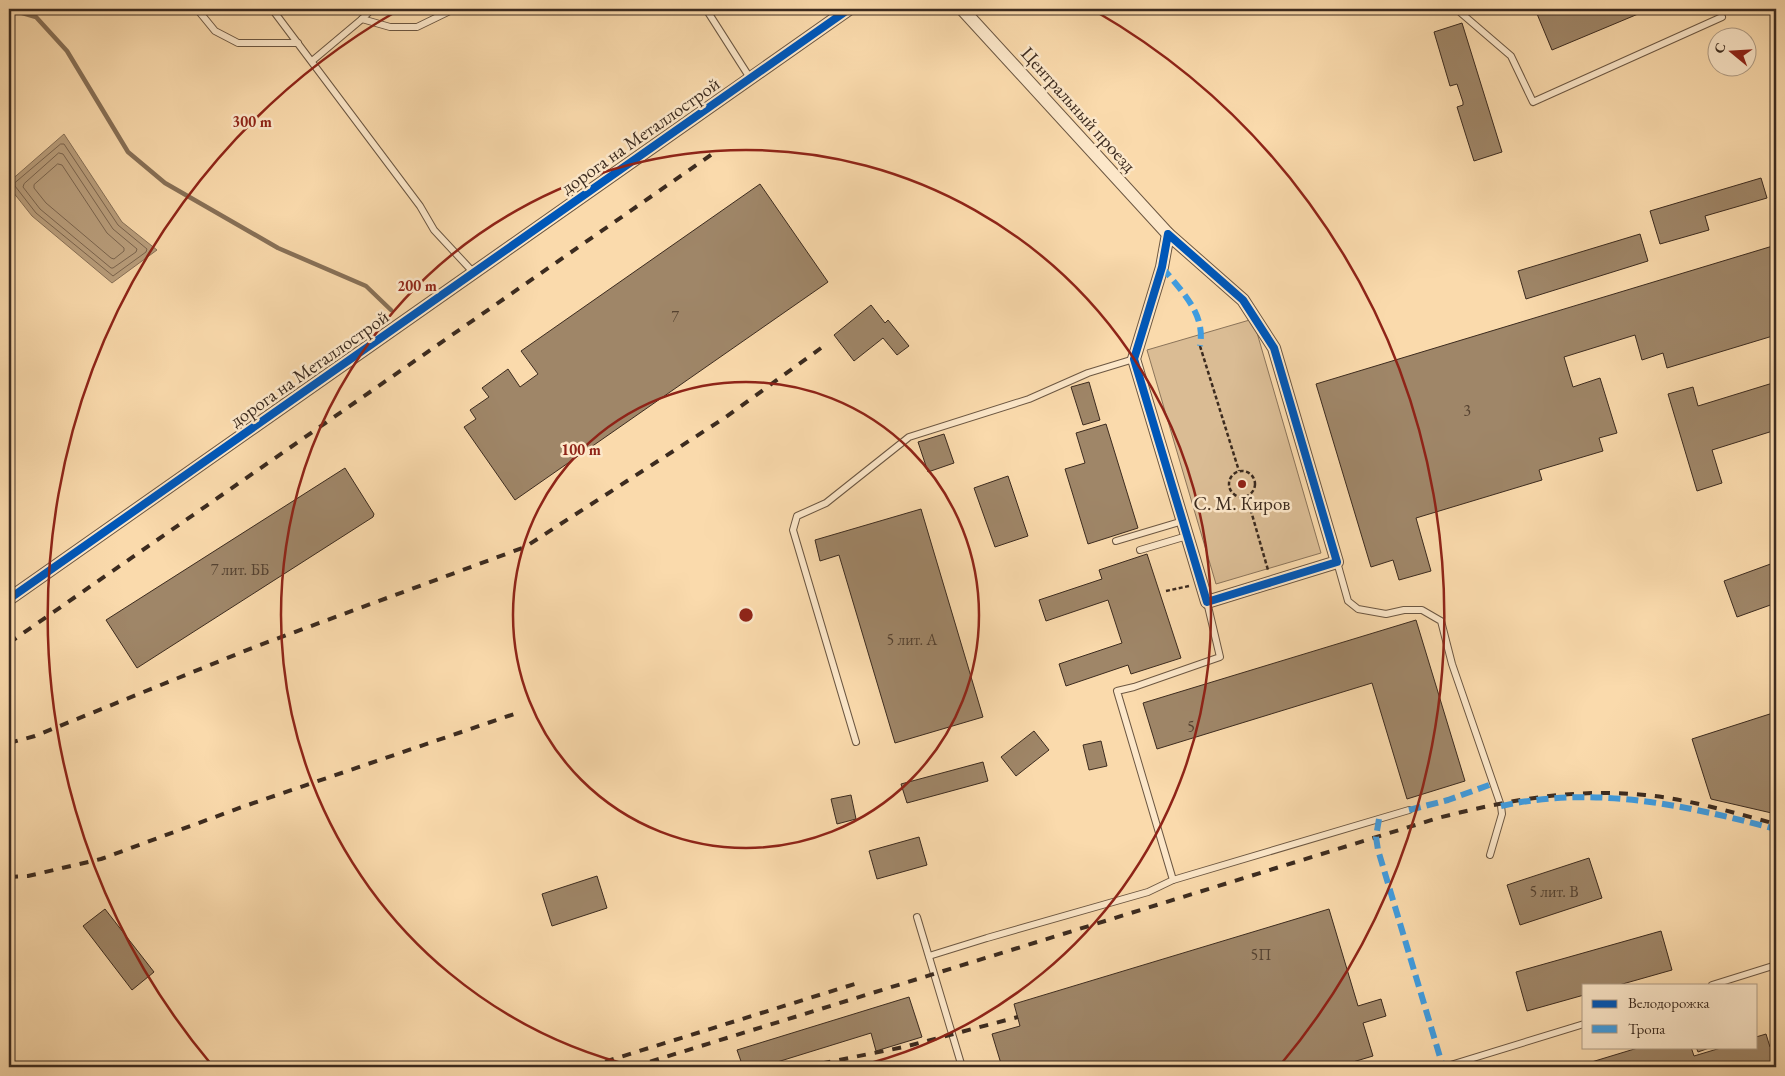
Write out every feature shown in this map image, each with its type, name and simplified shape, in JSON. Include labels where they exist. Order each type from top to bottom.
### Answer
[{"type":"street","name":"дорога на Металлострой","points":[[9,599],[848,9]]},
{"type":"street","name":"Центральный проезд","points":[[962,9],[1168,234],[1243,300],[1274,348],[1338,562]]},
{"type":"street","points":[[1168,234],[1162,267],[1134,359],[1207,602],[1338,562]]},
{"type":"lane","points":[[198,9],[215,31],[238,43],[298,42]]},
{"type":"lane","points":[[272,9],[420,206],[434,230],[473,272]]},
{"type":"lane","points":[[312,61],[372,9]]},
{"type":"lane","points":[[362,19],[390,27],[417,27],[454,9]]},
{"type":"lane","points":[[706,9],[750,78]]},
{"type":"lane","points":[[1460,9],[1461,13],[1511,56],[1533,102],[1722,18]]},
{"type":"lane","points":[[856,742],[793,530],[797,516],[826,503],[909,437],[1029,399],[1088,373],[1134,359]]},
{"type":"lane","points":[[1116,541],[1183,521]]},
{"type":"lane","points":[[1140,550],[1187,536]]},
{"type":"lane","points":[[1338,562],[1348,601],[1358,609],[1386,614],[1404,610],[1422,610],[1441,621],[1452,664],[1501,806],[1502,814],[1490,855]]},
{"type":"lane","points":[[1173,880],[1117,691],[1220,657],[1207,602]]},
{"type":"lane","points":[[929,956],[1148,892],[1173,880],[1409,810]]},
{"type":"lane","points":[[917,917],[962,1067]]},
{"type":"lane","points":[[1715,984],[1776,965]]},
{"type":"lane","points":[[1444,1067],[1582,1025]]},
{"type":"path","points":[[1200,346],[1239,471]]},
{"type":"path","points":[[1239,471],[1247,472],[1253,477],[1256,484],[1253,492],[1247,497],[1239,498],[1232,494],[1228,488],[1232,474],[1239,471]]},
{"type":"path","points":[[1247,497],[1272,582]]},
{"type":"path","points":[[1166,591],[1201,584]]},
{"type":"shaded area","points":[[1253,319],[1321,553],[1216,584],[1147,350]]},
{"type":"water","points":[[64,134],[122,222],[157,250],[112,283],[32,216],[9,187],[9,182]]},
{"type":"building","points":[[1535,9],[1650,9],[1552,50]]},
{"type":"building","points":[[1462,23],[1502,152],[1474,161],[1457,107],[1463,105],[1463,102],[1457,84],[1450,86],[1434,32]]},
{"type":"building","points":[[1761,178],[1767,198],[1705,216],[1709,230],[1660,244],[1650,211]]},
{"type":"building","points":[[760,184],[828,282],[515,500],[464,427],[476,419],[470,410],[489,397],[482,388],[508,369],[520,387],[538,374],[521,351]]},
{"type":"building","points":[[1640,234],[1648,261],[1526,299],[1518,271]]},
{"type":"building","points":[[1776,245],[1776,335],[1667,368],[1663,353],[1642,360],[1635,335],[1564,357],[1573,387],[1600,378],[1617,433],[1599,438],[1603,451],[1539,470],[1542,480],[1416,518],[1431,571],[1399,580],[1393,560],[1371,567],[1316,384]]},
{"type":"building","points":[[871,305],[885,323],[888,320],[909,346],[897,355],[883,338],[854,361],[834,335]]},
{"type":"building","points":[[1089,382],[1100,420],[1083,425],[1071,387]]},
{"type":"building","points":[[1776,382],[1776,430],[1712,450],[1722,483],[1697,491],[1668,394],[1693,387],[1698,406]]},
{"type":"building","points":[[1106,424],[1138,528],[1088,544],[1065,469],[1085,463],[1076,433]]},
{"type":"building","points":[[944,434],[954,463],[928,472],[918,442]]},
{"type":"building","points":[[345,468],[374,514],[373,517],[137,668],[106,620]]},
{"type":"building","points":[[1008,476],[1028,536],[995,547],[974,488]]},
{"type":"building","points":[[921,509],[983,717],[895,743],[839,555],[820,561],[815,540]]},
{"type":"building","points":[[1147,554],[1181,658],[1131,674],[1128,665],[1066,686],[1059,664],[1122,643],[1108,600],[1046,621],[1039,600],[1102,579],[1099,570]]},
{"type":"building","points":[[1776,562],[1776,603],[1737,617],[1724,581]]},
{"type":"building","points":[[1416,620],[1465,781],[1407,799],[1372,683],[1157,749],[1143,703]]},
{"type":"building","points":[[1776,712],[1776,814],[1711,799],[1692,739]]},
{"type":"building","points":[[1034,731],[1049,750],[1016,776],[1001,757]]},
{"type":"building","points":[[1101,741],[1107,766],[1089,770],[1083,745]]},
{"type":"building","points":[[983,762],[988,781],[907,803],[901,784]]},
{"type":"building","points":[[851,795],[856,819],[837,824],[831,799]]},
{"type":"building","points":[[919,837],[927,865],[877,879],[869,851]]},
{"type":"building","points":[[1589,858],[1602,898],[1520,925],[1507,885]]},
{"type":"building","points":[[597,876],[607,908],[552,926],[542,894]]},
{"type":"building","points":[[105,909],[154,972],[132,990],[83,926]]},
{"type":"building","points":[[1329,909],[1358,1006],[1381,999],[1386,1016],[1363,1023],[1373,1056],[1336,1067],[1002,1067],[992,1034],[1020,1026],[1014,1004]]},
{"type":"building","points":[[1661,931],[1672,970],[1623,984],[1582,984],[1582,996],[1527,1011],[1516,972]]},
{"type":"building","points":[[909,997],[922,1037],[876,1051],[871,1033],[761,1067],[743,1067],[737,1050]]},
{"type":"building","points":[[1766,1034],[1770,1047],[1776,1045],[1776,1067],[1575,1067],[1638,1048],[1691,1048],[1694,1056],[1721,1048],[1758,1048],[1758,1036]]},
{"type":"building","points":[[1696,1048],[1709,1048],[1698,1052]]},
{"type":"waterway","points":[[9,9],[36,17],[67,51],[128,152],[165,183],[278,248],[366,286],[391,310]]},
{"type":"railway","points":[[9,643],[718,150]]},
{"type":"railway","points":[[9,743],[35,736],[257,646],[525,547],[726,417],[821,348]]},
{"type":"railway","points":[[9,877],[28,876],[101,859],[242,807],[520,712]]},
{"type":"railway","points":[[633,1067],[1438,818],[1490,806],[1566,794],[1618,793],[1678,800],[1776,824]]},
{"type":"railway","points":[[588,1067],[861,982]]},
{"type":"railway","points":[[804,1067],[904,1047],[1018,1017]]},
{"type":"marked path","points":[[1162,267],[1184,294],[1196,313],[1201,334],[1200,346]]},
{"type":"marked path","points":[[1409,810],[1448,800],[1492,784]]},
{"type":"marked path","points":[[1501,806],[1571,797],[1605,798],[1639,801],[1707,812],[1776,829]]},
{"type":"marked path","points":[[1379,819],[1376,837],[1378,850],[1443,1067]]},
{"type":"cycle path","points":[[9,599],[849,9]]},
{"type":"cycle path","points":[[1168,234],[1243,300],[1274,348],[1337,562],[1207,602],[1134,359],[1162,267],[1168,234]]},
{"type":"place","name":"С. М. Киров","points":[[1242,484]]}]
